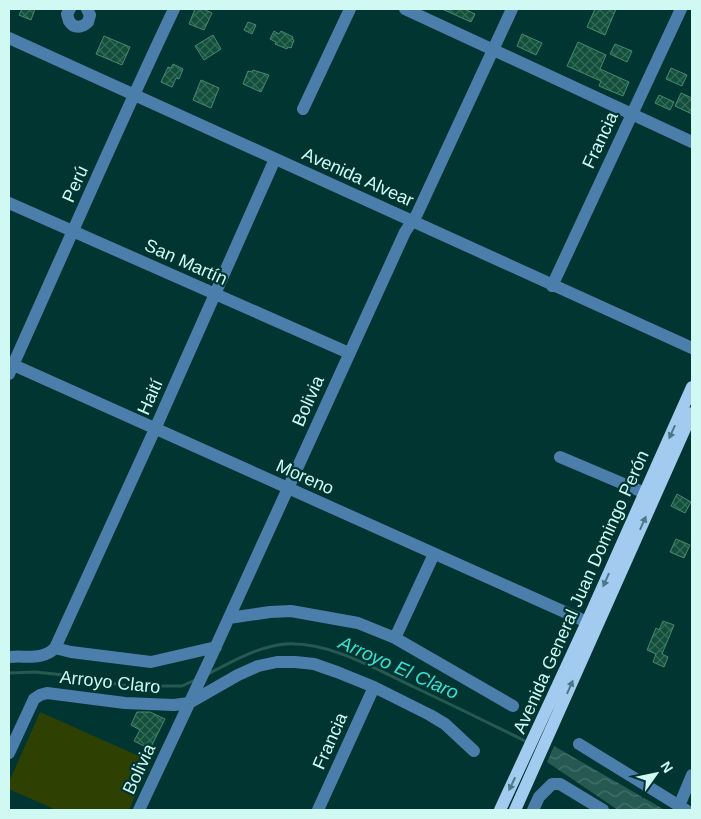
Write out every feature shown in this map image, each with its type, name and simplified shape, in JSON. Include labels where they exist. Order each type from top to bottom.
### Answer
[{"type":"main road","name":"Avenida General Juan Domingo Perón","points":[[545,729],[587,622],[692,387]]},
{"type":"main road","name":"Avenida General Juan Domingo Perón","points":[[500,810],[530,761],[692,413]]},
{"type":"main road","name":"Avenida General Juan Domingo Perón","points":[[515,810],[530,761]]},
{"type":"street","points":[[70,9],[67,14],[69,22],[78,27],[82,27],[88,22],[90,14],[87,9]]},
{"type":"street","name":"Perú","points":[[10,367],[74,232],[134,94],[174,9]]},
{"type":"street","points":[[303,109],[350,9]]},
{"type":"street","points":[[405,9],[692,142]]},
{"type":"street","name":"Bolivia","points":[[139,810],[214,652],[405,232],[412,221],[512,9]]},
{"type":"street","name":"Francia","points":[[552,286],[681,9]]},
{"type":"street","name":"Avenida Alvear","points":[[9,38],[692,348]]},
{"type":"street","name":"Haití","points":[[55,648],[155,430],[275,159]]},
{"type":"street","name":"San Martín","points":[[9,202],[349,353]]},
{"type":"street","name":"Moreno","points":[[10,367],[587,622]]},
{"type":"street","points":[[560,457],[645,493]]},
{"type":"street","points":[[395,638],[434,554]]},
{"type":"street","points":[[229,618],[291,611],[358,623],[395,638],[513,706]]},
{"type":"street","name":"Arroyo Claro","points":[[9,657],[42,656],[49,654],[55,648],[71,652],[151,662],[214,652]]},
{"type":"street","name":"Arroyo Claro","points":[[9,753],[34,699],[40,695],[47,693],[125,703],[174,705],[252,669],[277,662],[314,664],[374,687],[445,724],[474,751]]},
{"type":"street","name":"Francia","points":[[318,810],[374,687]]},
{"type":"street","points":[[579,744],[683,808],[692,775]]},
{"type":"street","points":[[533,810],[539,796],[552,784],[560,784],[603,810]]},
{"type":"green space","points":[[40,712],[150,761],[129,810],[56,810],[9,789],[9,782]]},
{"type":"water","points":[[554,746],[665,810],[618,810],[547,762]]},
{"type":"building","points":[[22,9],[35,9],[31,20],[19,15]]},
{"type":"building","points":[[195,9],[203,9],[212,13],[204,30],[189,24]]},
{"type":"building","points":[[442,9],[464,9],[475,14],[471,22]]},
{"type":"building","points":[[595,9],[616,9],[605,35],[587,27]]},
{"type":"building","points":[[248,22],[256,25],[252,34],[244,30]]},
{"type":"building","points":[[274,31],[279,34],[281,31],[293,37],[292,39],[294,40],[291,48],[288,47],[287,49],[275,44],[276,42],[270,39]]},
{"type":"building","points":[[522,34],[542,43],[536,55],[517,46]]},
{"type":"building","points":[[213,35],[221,49],[204,60],[195,46]]},
{"type":"building","points":[[104,36],[130,47],[122,65],[96,54]]},
{"type":"building","points":[[578,42],[606,55],[600,69],[629,82],[623,96],[599,86],[601,81],[567,66]]},
{"type":"building","points":[[615,44],[632,51],[627,62],[610,54]]},
{"type":"building","points":[[173,64],[183,69],[179,79],[176,78],[172,87],[161,82],[168,67],[171,68]]},
{"type":"building","points":[[671,68],[687,75],[682,86],[666,79]]},
{"type":"building","points":[[253,70],[269,75],[261,92],[243,84],[248,71],[252,72]]},
{"type":"building","points":[[201,80],[219,88],[211,108],[193,100]]},
{"type":"building","points":[[681,93],[692,98],[692,114],[675,106]]},
{"type":"building","points":[[659,95],[674,102],[670,110],[655,103]]},
{"type":"building","points":[[677,494],[691,502],[685,513],[671,506]]},
{"type":"building","points":[[676,539],[690,545],[684,558],[670,552]]},
{"type":"building","points":[[663,621],[674,625],[662,654],[668,657],[664,667],[653,662],[656,654],[647,650],[656,628],[659,630]]},
{"type":"building","points":[[137,712],[150,712],[165,719],[150,749],[134,741],[140,730],[131,725]]},
{"type":"waterway","name":"Arroyo El Claro","points":[[208,674],[245,655],[265,648],[285,644],[318,647],[368,665],[527,742]]},
{"type":"waterway","name":"Arroyo El Claro","points":[[9,673],[35,672],[74,676],[127,686],[182,686],[195,680]]}]
